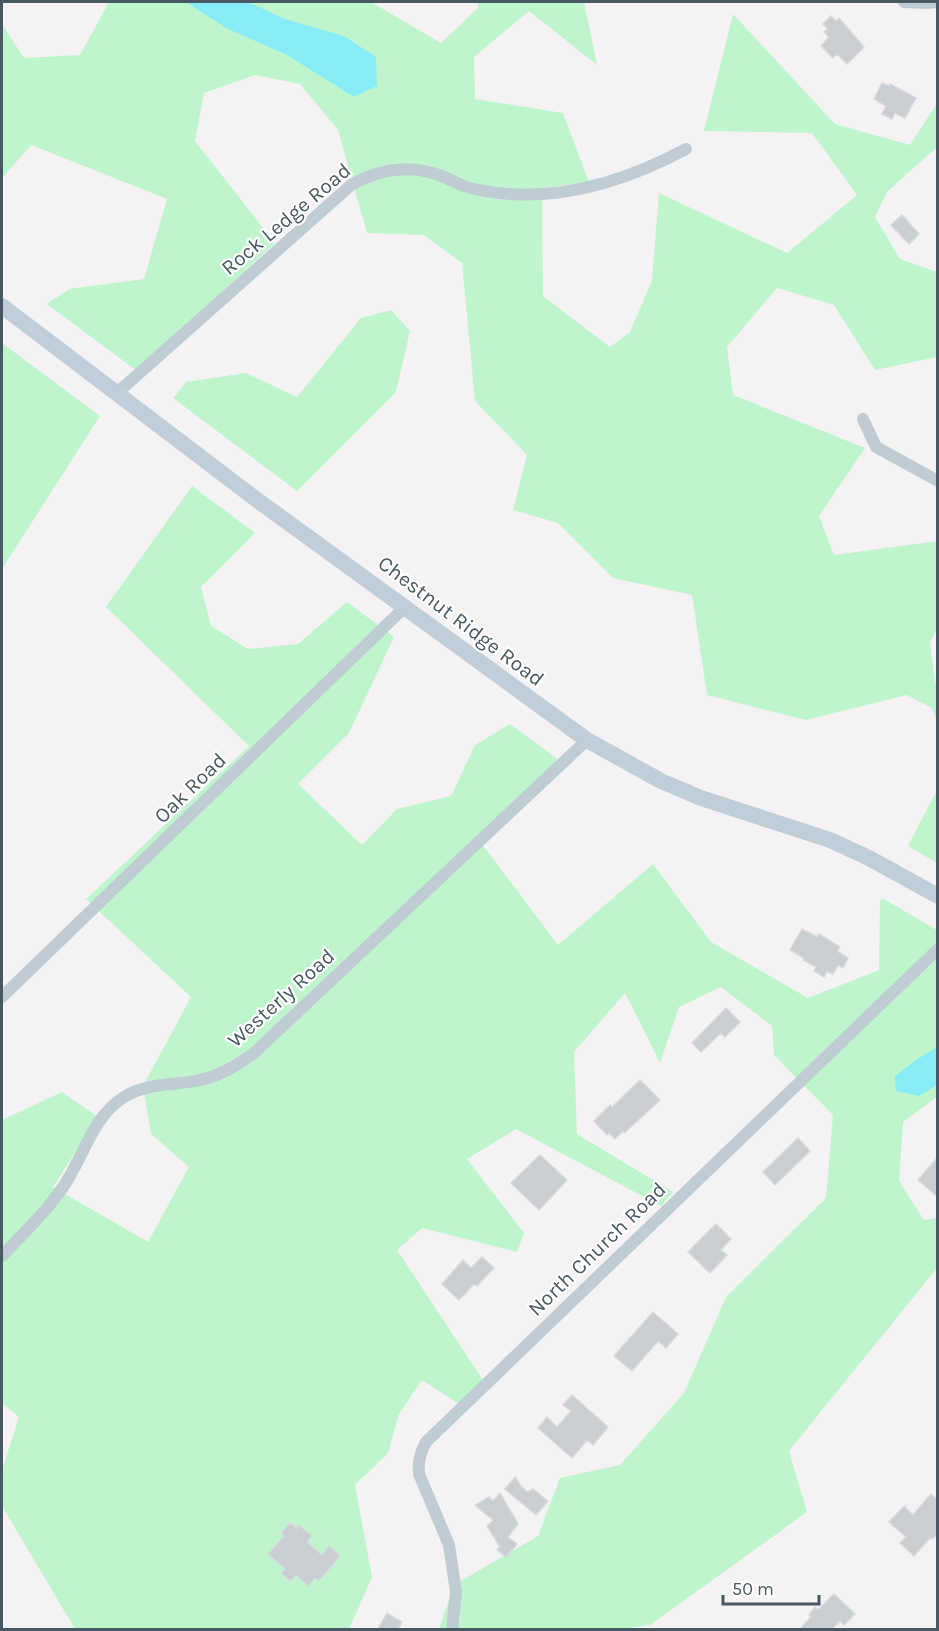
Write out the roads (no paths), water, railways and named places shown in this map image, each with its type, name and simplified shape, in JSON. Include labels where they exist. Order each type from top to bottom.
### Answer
[{"type":"main road","name":"Chestnut Ridge Road","points":[[2,306],[254,497],[587,740],[662,781],[701,798],[830,840],[869,858],[938,896]]},
{"type":"street","points":[[904,2],[937,2]]},
{"type":"street","name":"Rock Ledge Road","points":[[117,393],[351,185],[365,176],[399,168],[439,175],[465,187],[489,192],[540,193],[603,184],[630,176],[686,149]]},
{"type":"street","points":[[863,419],[876,447],[938,481]]},
{"type":"street","name":"Oak Road","points":[[2,997],[405,607]]},
{"type":"street","name":"Westerly Road","points":[[2,1256],[34,1223],[64,1186],[100,1119],[110,1107],[141,1088],[156,1084],[199,1080],[234,1066],[253,1054],[587,740]]},
{"type":"street","name":"North Church Road","points":[[452,1629],[456,1592],[449,1545],[419,1474],[420,1453],[426,1442],[938,949]]},
{"type":"water","points":[[186,2],[248,2],[285,19],[344,36],[376,57],[377,86],[354,97],[285,54],[228,29]]},
{"type":"water","points":[[937,1047],[937,1085],[919,1096],[896,1091],[895,1076]]}]
